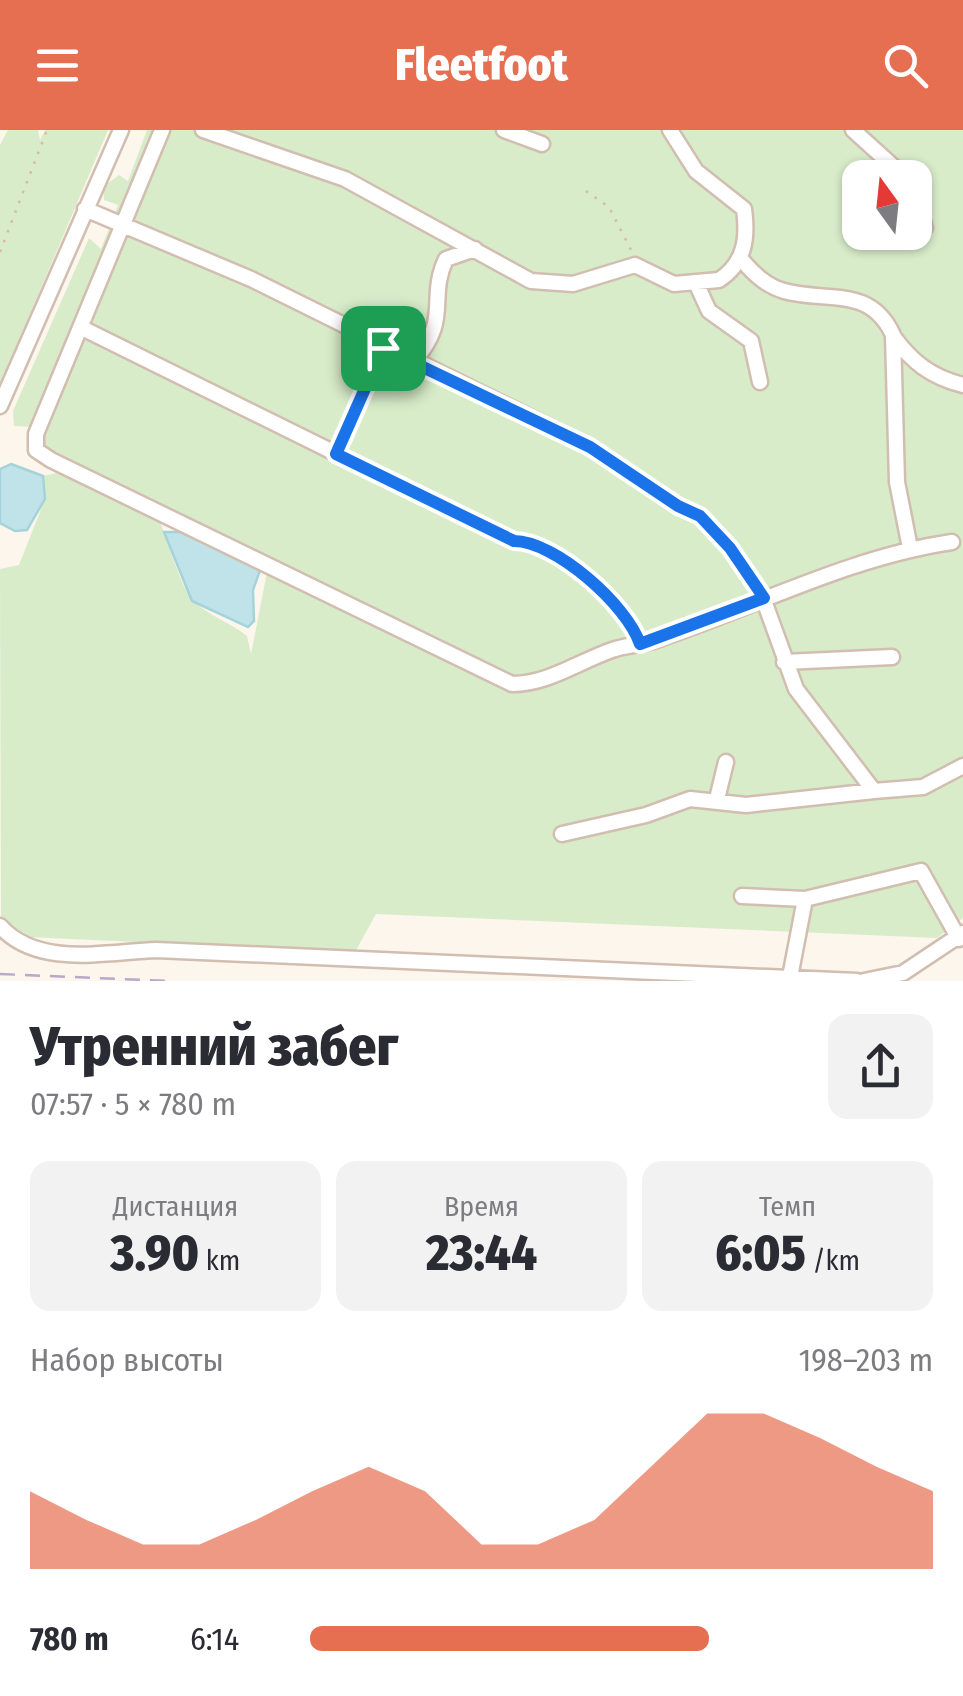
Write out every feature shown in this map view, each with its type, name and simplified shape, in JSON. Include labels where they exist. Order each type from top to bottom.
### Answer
[{"type":"street","points":[[0,406],[121,130]]},
{"type":"street","points":[[162,130],[126,226],[36,434],[36,450],[50,460],[512,684],[532,684],[616,649],[640,644],[910,548],[952,542]]},
{"type":"street","points":[[202,130],[345,178],[531,281],[551,286],[573,284],[635,266],[674,284],[720,280],[740,260],[747,231],[744,209],[696,171],[670,130]]},
{"type":"street","points":[[504,130],[542,144]]},
{"type":"street","points":[[853,130],[886,160]]},
{"type":"street","points":[[86,209],[251,278],[383,348],[556,430]]},
{"type":"street","points":[[413,362],[438,324],[441,269],[446,259],[475,249]]},
{"type":"street","points":[[740,260],[758,279],[784,291],[849,297],[870,305],[885,318],[910,359],[938,378],[963,384]]},
{"type":"street","points":[[697,285],[708,312],[750,340],[760,382]]},
{"type":"street","points":[[82,328],[514,541],[535,541],[591,582],[633,623],[640,644]]},
{"type":"street","points":[[892,335],[897,482],[910,548]]},
{"type":"street","points":[[336,454],[383,348]]},
{"type":"street","points":[[764,598],[796,689],[874,791]]},
{"type":"street","points":[[784,662],[892,657]]},
{"type":"street","points":[[716,799],[726,762]]},
{"type":"street","points":[[562,834],[646,815],[690,799],[746,805],[923,787],[963,766]]},
{"type":"street","points":[[0,926],[27,948],[59,954],[156,950],[861,981],[903,973],[961,936],[922,871],[806,900],[742,896]]},
{"type":"street","points":[[790,977],[806,900]]},
{"type":"path","points":[[0,252],[47,130]]},
{"type":"path","points":[[586,191],[614,216],[635,266]]},
{"type":"path","points":[[556,430],[712,524],[764,598]]},
{"type":"green space","points":[[8,130],[38,130],[40,140],[45,130],[108,130],[0,385],[0,145]]},
{"type":"green space","points":[[147,130],[963,130],[963,918],[937,938],[376,914],[355,952],[28,937],[1,918],[0,569],[19,565],[45,499],[43,476],[66,471],[32,455],[28,440],[33,427],[14,426],[13,411],[89,238],[101,249],[118,205],[104,200],[103,187],[119,175],[128,181]],"holes":[[[157,513],[269,562],[251,654],[247,636],[193,601]]]},
{"type":"water","points":[[11,464],[43,476],[45,499],[27,530],[15,531],[0,523],[0,469]]},
{"type":"water","points":[[164,532],[189,532],[263,562],[253,590],[254,621],[248,627],[192,601]]},
{"type":"railway","points":[[0,974],[168,981]]},
{"type":"route","points":[[383,348],[590,447],[678,506],[700,516],[712,524],[764,598],[640,644],[633,623],[591,582],[535,541],[514,541],[336,454],[383,348]]}]
